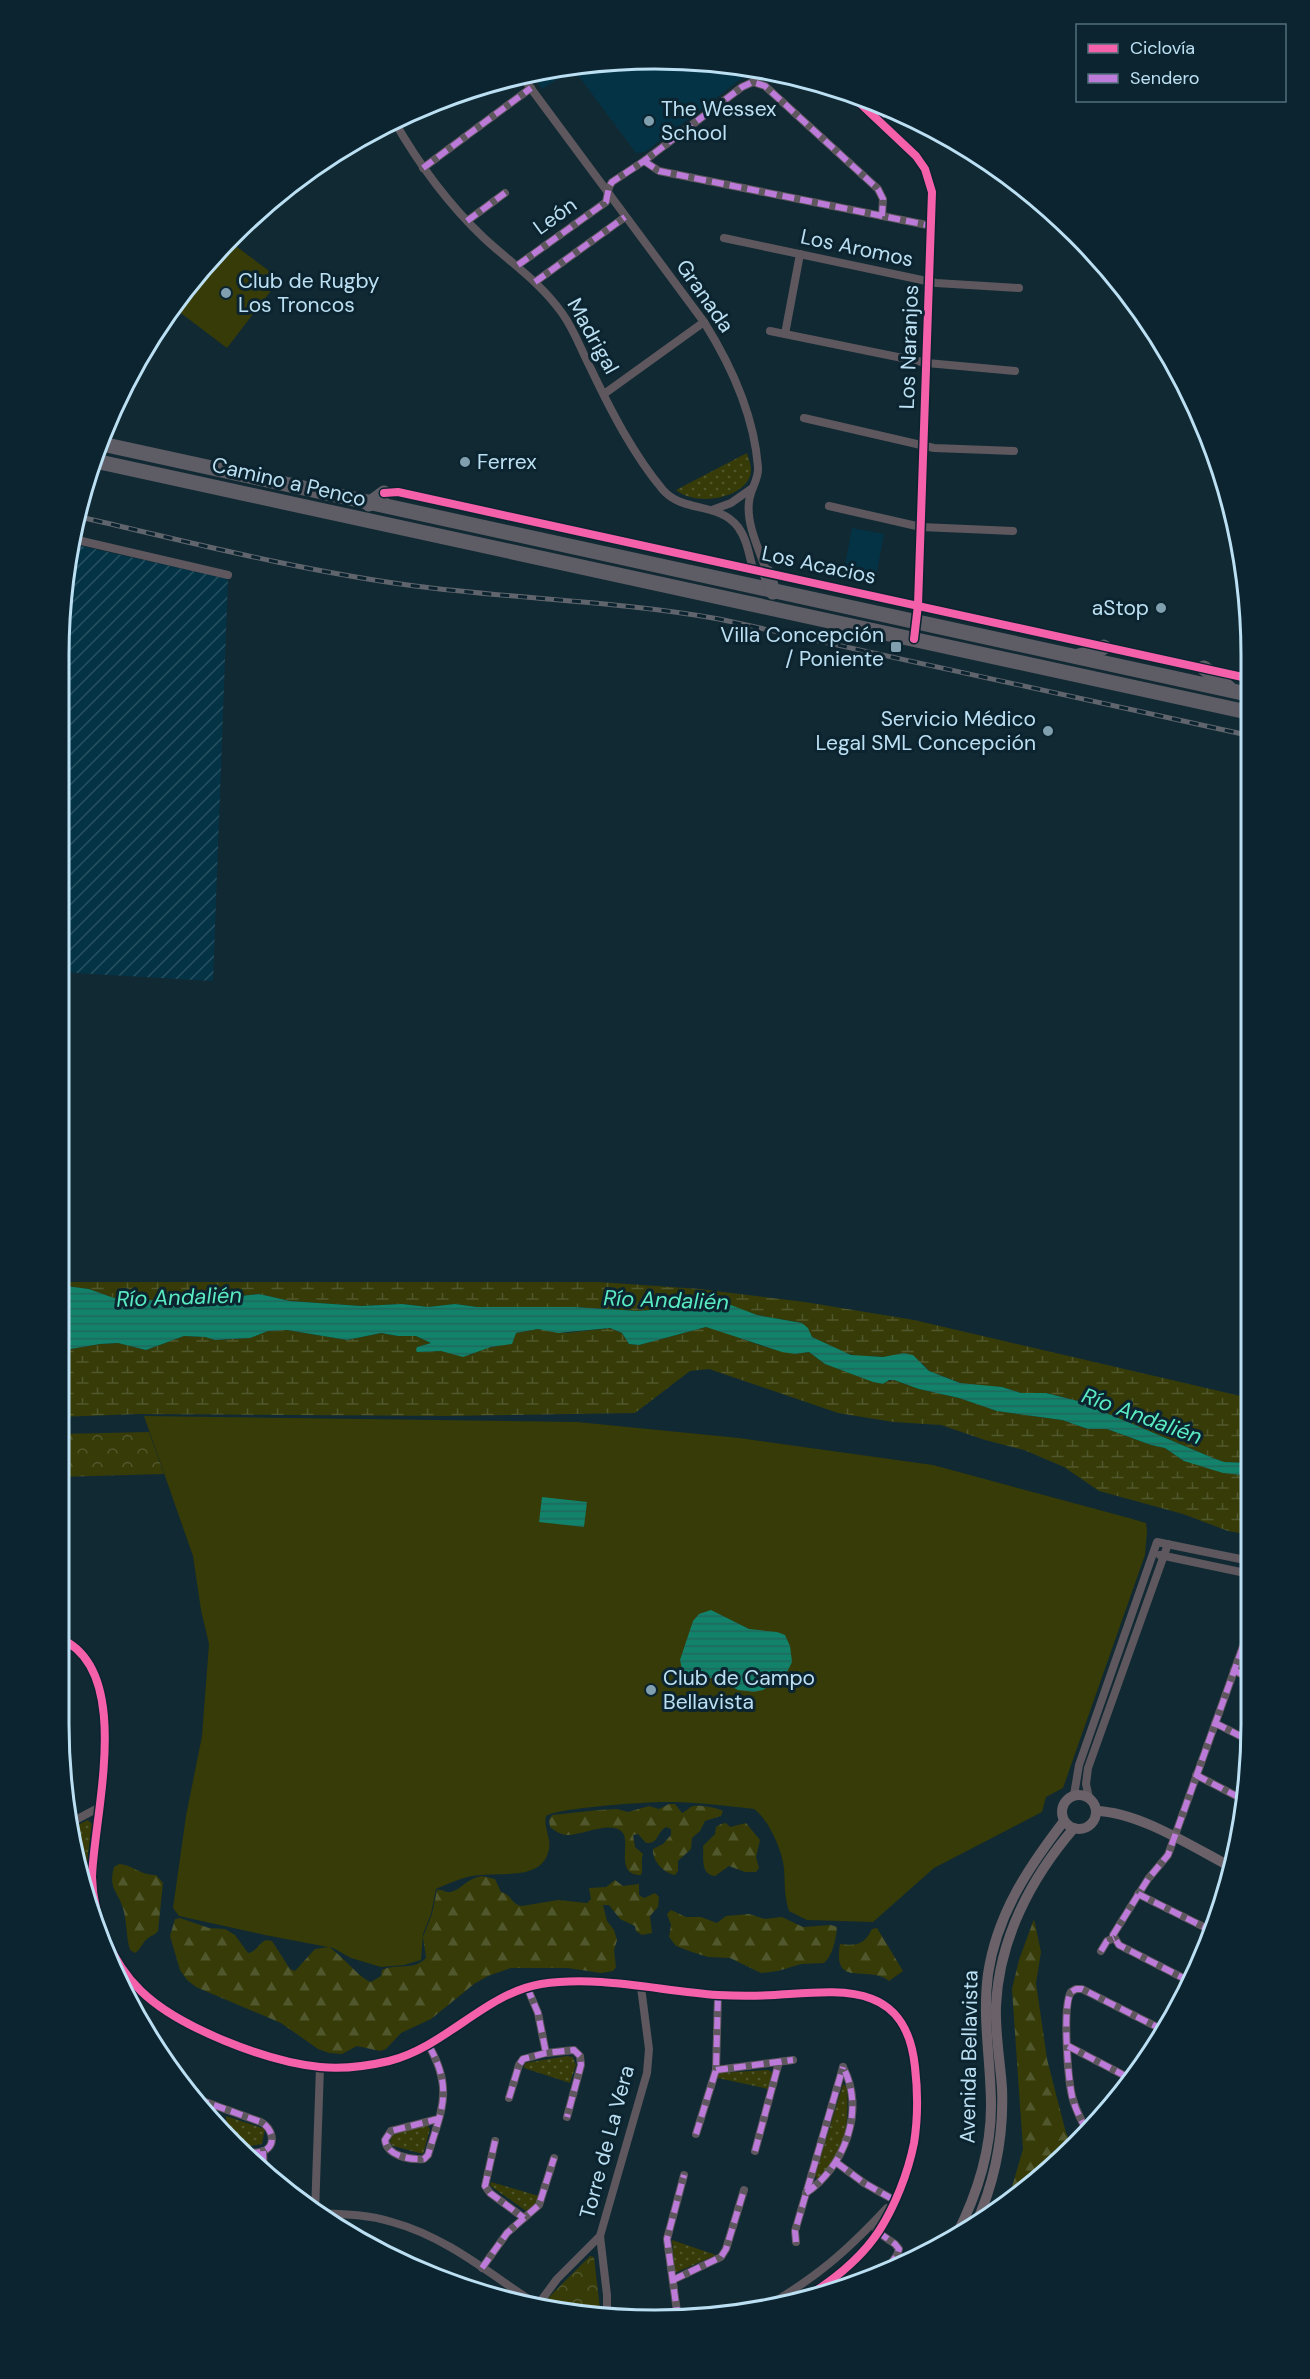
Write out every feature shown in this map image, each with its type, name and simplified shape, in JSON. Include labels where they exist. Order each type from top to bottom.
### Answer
[{"type":"highway","name":"Camino a Penco","points":[[108,445],[1240,693]]},
{"type":"highway","name":"Camino a Penco","points":[[102,462],[1241,711]]},
{"type":"highway","points":[[369,504],[384,493]]},
{"type":"highway","points":[[760,571],[773,592]]},
{"type":"highway","points":[[1072,656],[1092,653],[1104,647]]},
{"type":"highway","points":[[1204,668],[1240,693]]},
{"type":"street","name":"León","points":[[518,265],[606,202],[610,184],[746,85],[757,82],[765,86],[878,189],[883,199],[882,216]]},
{"type":"street","name":"Granada","points":[[527,83],[704,322],[727,361],[746,414],[757,463],[758,474],[749,500],[760,571]]},
{"type":"street","points":[[423,168],[531,88]]},
{"type":"street","name":"Los Naranjos","points":[[866,109],[911,150],[925,169],[932,192],[918,605],[914,639]]},
{"type":"street","points":[[877,119],[881,115]]},
{"type":"street","name":"Madrigal","points":[[398,128],[423,168],[467,221],[486,240],[518,265],[555,303],[570,324],[629,442],[665,493],[685,504],[726,516],[738,527],[760,571]]},
{"type":"street","points":[[644,161],[659,171],[932,226]]},
{"type":"street","points":[[467,221],[505,192]]},
{"type":"street","points":[[535,282],[626,217]]},
{"type":"street","name":"Los Aromos","points":[[724,238],[942,284],[1019,288]]},
{"type":"street","points":[[785,334],[800,254]]},
{"type":"street","points":[[604,394],[704,322]]},
{"type":"street","points":[[770,331],[927,363],[1015,371]]},
{"type":"street","points":[[804,418],[924,446],[1014,451]]},
{"type":"street","points":[[711,510],[731,503],[752,488]]},
{"type":"street","name":"Los Acacios","points":[[384,493],[398,492],[1241,677]]},
{"type":"street","points":[[829,506],[921,527],[1013,531]]},
{"type":"street","points":[[80,540],[228,574]]},
{"type":"street","points":[[1074,1795],[1079,1765],[1157,1542],[1241,1559]]},
{"type":"street","points":[[1089,1798],[1074,1795],[1066,1800],[1062,1813],[1064,1821],[1074,1828],[1082,1829],[1089,1826],[1095,1819],[1094,1803],[1089,1798],[1086,1784],[1088,1768],[1168,1544]]},
{"type":"street","points":[[1154,1554],[1241,1572]]},
{"type":"street","points":[[69,1644],[87,1660],[101,1689],[104,1744],[92,1877],[94,1891]]},
{"type":"street","points":[[1183,1978],[1119,1945],[1114,1938],[1115,1929],[1148,1879],[1164,1862],[1175,1838],[1241,1651]]},
{"type":"street","points":[[1234,1670],[1241,1674]]},
{"type":"street","points":[[1215,1723],[1241,1737]]},
{"type":"street","points":[[1196,1775],[1236,1796]]},
{"type":"street","points":[[77,1819],[98,1808]]},
{"type":"street","points":[[1096,1811],[1123,1814],[1224,1863]]},
{"type":"street","name":"Avenida Bellavista","points":[[962,2222],[977,2189],[989,2140],[990,2097],[985,2007],[992,1953],[1002,1921],[1020,1882],[1064,1821]]},
{"type":"street","name":"Avenida Bellavista","points":[[981,2211],[989,2191],[1000,2139],[1002,2089],[996,2019],[997,1994],[1004,1957],[1016,1920],[1033,1884],[1074,1828]]},
{"type":"street","points":[[1138,1894],[1204,1927]]},
{"type":"street","points":[[1101,1951],[1107,1941],[1114,1938]]},
{"type":"street","points":[[120,1962],[128,1977],[147,1996],[189,2023],[224,2040],[275,2058],[320,2067],[341,2067],[388,2061],[429,2046],[494,2003],[527,1987],[578,1982],[718,1995],[760,1996],[820,1991],[846,1992],[866,1996],[879,2002],[898,2018],[907,2034],[913,2052],[918,2104],[912,2149],[894,2200],[878,2232],[828,2284]]},
{"type":"street","points":[[527,1987],[538,2013],[546,2053]]},
{"type":"street","name":"Torre de La Vera","points":[[607,2308],[600,2236],[647,2073],[649,2049],[641,1987]]},
{"type":"street","points":[[1083,2123],[1072,2098],[1068,2046],[1067,2002],[1069,1995],[1076,1989],[1083,1989],[1156,2026]]},
{"type":"street","points":[[696,2134],[716,2070],[718,1995]]},
{"type":"street","points":[[429,2046],[440,2066],[444,2082],[444,2096],[438,2119],[428,2155],[424,2159],[395,2154],[387,2147],[385,2140],[391,2131],[438,2119]]},
{"type":"street","points":[[1068,2046],[1124,2075]]},
{"type":"street","points":[[509,2098],[521,2061],[528,2056],[571,2050],[577,2052],[581,2058],[581,2065],[567,2116]]},
{"type":"street","points":[[716,2070],[793,2060]]},
{"type":"street","points":[[755,2151],[779,2062]]},
{"type":"street","points":[[315,2201],[320,2067]]},
{"type":"street","points":[[796,2242],[795,2231],[806,2193],[843,2067],[850,2086],[851,2113],[846,2140],[837,2163],[818,2184],[806,2193]]},
{"type":"street","points":[[208,2103],[265,2124],[272,2138],[269,2146],[263,2151],[255,2152]]},
{"type":"street","points":[[495,2140],[485,2186],[490,2193],[524,2218]]},
{"type":"street","points":[[263,2151],[263,2160]]},
{"type":"street","points":[[482,2268],[500,2240],[543,2199],[554,2158]]},
{"type":"street","points":[[837,2163],[864,2183],[894,2200]]},
{"type":"street","points":[[677,2309],[668,2254],[668,2233],[684,2175]]},
{"type":"street","points":[[673,2280],[721,2257],[726,2250],[744,2190]]},
{"type":"street","points":[[786,2295],[835,2261],[894,2200]]},
{"type":"street","points":[[335,2215],[368,2217],[407,2226],[437,2239],[521,2294]]},
{"type":"street","points":[[870,2226],[899,2249],[895,2258]]},
{"type":"street","name":"Torre de La Vera","points":[[543,2299],[558,2279],[600,2236]]},
{"type":"street","points":[[836,2281],[839,2272]]},
{"type":"street","points":[[807,2282],[813,2288]]},
{"type":"shaded area","name":"The Wessex School","points":[[655,69],[693,70],[745,76],[645,152],[636,153],[578,75],[573,75]]},
{"type":"shaded area","name":"The Wessex School","points":[[561,77],[542,89],[537,81]]},
{"type":"shaded area","points":[[852,528],[884,534],[875,582],[843,576]]},
{"type":"shaded area","points":[[79,546],[228,579],[213,981],[69,973],[69,655],[70,617]]},
{"type":"shaded area","points":[[69,1286],[89,1289],[114,1298],[189,1302],[259,1294],[290,1301],[361,1306],[402,1304],[428,1307],[455,1304],[477,1307],[574,1307],[638,1311],[686,1307],[703,1300],[711,1300],[723,1302],[757,1315],[802,1323],[808,1328],[812,1337],[851,1355],[883,1357],[904,1353],[913,1355],[929,1371],[960,1383],[1002,1387],[1021,1393],[1046,1393],[1078,1401],[1213,1458],[1224,1462],[1241,1463],[1241,1475],[1223,1473],[1184,1461],[1165,1448],[1107,1429],[1088,1429],[1062,1420],[997,1411],[894,1380],[883,1384],[873,1382],[825,1364],[809,1352],[795,1354],[782,1352],[706,1327],[639,1345],[629,1344],[622,1333],[610,1328],[558,1333],[538,1329],[516,1333],[512,1344],[491,1347],[463,1357],[441,1351],[417,1352],[417,1347],[431,1343],[416,1336],[381,1333],[347,1340],[287,1330],[268,1331],[250,1338],[215,1340],[184,1336],[146,1350],[118,1343],[69,1349]]},
{"type":"shaded area","points":[[542,1497],[587,1502],[584,1527],[539,1522]]},
{"type":"shaded area","points":[[711,1610],[749,1629],[785,1635],[790,1646],[792,1662],[787,1672],[763,1690],[754,1692],[738,1690],[715,1678],[693,1678],[687,1675],[682,1669],[680,1660],[693,1621],[699,1614]]},
{"type":"green space","name":"Club de Rugby Los Troncos","points":[[236,246],[280,279],[227,348],[180,312],[214,269]]},
{"type":"green space","points":[[747,453],[751,473],[745,484],[737,491],[717,498],[705,499],[684,495],[676,490]]},
{"type":"green space","points":[[69,1282],[599,1282],[700,1289],[805,1302],[914,1320],[1241,1396],[1241,1463],[1224,1462],[1213,1458],[1078,1401],[1046,1393],[1021,1393],[1002,1387],[966,1385],[929,1371],[922,1363],[890,1357],[857,1356],[842,1352],[812,1337],[802,1323],[757,1315],[716,1301],[703,1300],[679,1308],[638,1311],[574,1307],[477,1307],[456,1304],[428,1307],[403,1304],[361,1306],[290,1301],[259,1294],[189,1302],[114,1298],[89,1289],[69,1286]]},
{"type":"green space","points":[[706,1327],[772,1349],[785,1352],[809,1352],[825,1364],[877,1383],[894,1380],[997,1411],[1062,1420],[1088,1429],[1107,1429],[1165,1448],[1184,1461],[1241,1474],[1241,1533],[1228,1531],[1183,1514],[1099,1491],[1064,1467],[1024,1450],[941,1425],[893,1422],[838,1413],[709,1369],[690,1371],[635,1413],[448,1416],[138,1414],[69,1417],[69,1349],[100,1344],[119,1343],[146,1350],[184,1336],[215,1340],[249,1338],[268,1331],[287,1330],[347,1340],[381,1333],[416,1336],[431,1343],[417,1347],[418,1352],[441,1351],[470,1355],[482,1349],[498,1346],[516,1333],[538,1329],[566,1333],[610,1328],[622,1333],[629,1344],[639,1345]]},
{"type":"green space","name":"Club de Campo Bellavista","points":[[144,1416],[577,1422],[739,1438],[933,1465],[1129,1518],[1146,1523],[1145,1555],[1063,1788],[1046,1797],[1042,1812],[934,1868],[873,1922],[807,1920],[789,1911],[781,1853],[770,1828],[754,1809],[681,1802],[605,1806],[567,1810],[546,1816],[549,1848],[543,1862],[536,1868],[526,1872],[472,1876],[436,1889],[431,1914],[423,1934],[421,1960],[404,1965],[381,1967],[351,1958],[333,1948],[179,1916],[173,1908],[186,1816],[202,1736],[209,1644],[193,1556]]},
{"type":"green space","points":[[149,1432],[164,1474],[69,1477],[69,1434]]},
{"type":"green space","points":[[675,1804],[682,1813],[697,1806],[723,1811],[721,1816],[705,1821],[700,1831],[692,1838],[691,1849],[678,1861],[678,1871],[675,1875],[663,1869],[656,1862],[653,1853],[653,1849],[663,1844],[671,1835],[671,1829],[666,1827],[650,1843],[646,1843],[638,1834],[633,1835],[635,1847],[643,1854],[641,1875],[628,1869],[624,1835],[616,1828],[602,1828],[566,1835],[550,1827],[549,1820],[552,1815],[617,1809],[628,1812],[649,1806],[659,1809]]},
{"type":"green space","points":[[88,1820],[92,1824],[86,1864],[80,1838],[78,1825]]},
{"type":"green space","points":[[726,1823],[730,1827],[746,1823],[760,1840],[756,1857],[759,1868],[756,1872],[745,1872],[729,1866],[715,1876],[710,1875],[705,1869],[703,1846],[715,1834],[716,1827]]},
{"type":"green space","points":[[119,1864],[156,1875],[163,1883],[158,1931],[148,1938],[135,1953],[130,1950],[123,1908],[112,1880],[114,1867]]},
{"type":"green space","points":[[482,1876],[495,1879],[501,1892],[522,1906],[558,1900],[587,1903],[591,1899],[589,1888],[606,1887],[615,1880],[623,1886],[639,1884],[639,1895],[644,1898],[655,1893],[659,1897],[658,1907],[650,1916],[652,1933],[642,1935],[636,1931],[635,1926],[620,1919],[609,1905],[603,1905],[607,1921],[614,1930],[617,1940],[614,1950],[616,1967],[613,1971],[601,1973],[568,1968],[511,1968],[474,1984],[431,2019],[401,2033],[386,2049],[380,2051],[357,2046],[342,2054],[318,2049],[281,2023],[196,1987],[180,1970],[170,1936],[175,1919],[180,1918],[209,1928],[225,1929],[235,1935],[248,1953],[266,1940],[272,1941],[290,1969],[295,1971],[315,1949],[329,1947],[371,1982],[381,1976],[382,1970],[410,1966],[426,1958],[423,1937],[432,1914],[437,1890],[451,1892],[472,1879]]},
{"type":"green space","points":[[671,1910],[686,1917],[701,1917],[717,1923],[726,1916],[749,1914],[765,1919],[782,1917],[803,1927],[831,1925],[837,1927],[836,1937],[832,1951],[824,1963],[801,1964],[761,1973],[730,1958],[708,1957],[676,1946],[669,1937],[671,1925],[667,1914]]},
{"type":"green space","points":[[1034,1919],[1041,1952],[1036,1983],[1047,2059],[1069,2138],[1011,2190],[1023,2149],[1012,1989],[1019,1960]]},
{"type":"green space","points":[[877,1928],[903,1971],[889,1981],[881,1976],[854,1973],[841,1967],[840,1944],[859,1943],[872,1929]]},
{"type":"green space","points":[[573,2057],[576,2065],[570,2083],[524,2068],[525,2063]]},
{"type":"green space","points":[[768,2070],[772,2072],[768,2089],[718,2078],[719,2073]]},
{"type":"green space","points":[[843,2084],[847,2087],[844,2137],[835,2158],[818,2180],[815,2176]]},
{"type":"green space","points":[[226,2116],[265,2129],[262,2144],[249,2146],[227,2123]]},
{"type":"green space","points":[[427,2125],[430,2129],[423,2154],[393,2146],[390,2143],[392,2135]]},
{"type":"green space","points":[[491,2182],[539,2196],[535,2204],[526,2211],[492,2187]]},
{"type":"green space","points":[[672,2240],[716,2255],[675,2273]]},
{"type":"green space","points":[[590,2256],[594,2257],[600,2307],[548,2300]]},
{"type":"railway","points":[[85,518],[245,555],[372,580],[643,608],[719,619],[1241,734]]},
{"type":"marked path","points":[[518,265],[606,202],[612,182],[644,161],[742,87],[753,82],[765,86],[878,189],[883,199],[882,216]]},
{"type":"marked path","points":[[423,168],[531,88]]},
{"type":"marked path","points":[[877,119],[881,115]]},
{"type":"marked path","points":[[644,161],[659,171],[932,226]]},
{"type":"marked path","points":[[467,221],[505,193]]},
{"type":"marked path","points":[[535,282],[625,217]]},
{"type":"marked path","points":[[1183,1978],[1119,1945],[1113,1935],[1148,1879],[1168,1855],[1241,1652]]},
{"type":"marked path","points":[[1234,1670],[1241,1674]]},
{"type":"marked path","points":[[1215,1723],[1241,1736]]},
{"type":"marked path","points":[[1196,1775],[1236,1796]]},
{"type":"marked path","points":[[1138,1894],[1204,1927]]},
{"type":"marked path","points":[[1101,1951],[1107,1941],[1114,1938]]},
{"type":"marked path","points":[[527,1987],[538,2013],[546,2053]]},
{"type":"marked path","points":[[1083,2123],[1073,2101],[1070,2087],[1066,2026],[1068,2000],[1071,1992],[1082,1989],[1156,2027]]},
{"type":"marked path","points":[[696,2134],[716,2070],[718,1995]]},
{"type":"marked path","points":[[429,2046],[441,2075],[443,2100],[441,2113],[428,2155],[424,2159],[406,2158],[390,2150],[387,2145],[385,2140],[391,2131],[438,2119]]},
{"type":"marked path","points":[[1068,2046],[1124,2075]]},
{"type":"marked path","points":[[509,2098],[523,2059],[546,2053],[574,2050],[580,2056],[581,2065],[567,2117]]},
{"type":"marked path","points":[[716,2070],[793,2060]]},
{"type":"marked path","points":[[755,2151],[779,2062]]},
{"type":"marked path","points":[[806,2193],[831,2169],[847,2137],[852,2102],[850,2084],[843,2067]]},
{"type":"marked path","points":[[796,2242],[795,2231],[843,2067]]},
{"type":"marked path","points":[[208,2103],[265,2124],[272,2136],[271,2144],[264,2151],[256,2152]]},
{"type":"marked path","points":[[495,2141],[485,2186],[490,2193],[524,2218]]},
{"type":"marked path","points":[[263,2151],[263,2160]]},
{"type":"marked path","points":[[482,2268],[507,2233],[539,2205],[554,2158]]},
{"type":"marked path","points":[[837,2163],[864,2183],[894,2200]]},
{"type":"marked path","points":[[677,2309],[667,2239],[684,2175]]},
{"type":"marked path","points":[[673,2280],[721,2257],[726,2249],[744,2190]]},
{"type":"marked path","points":[[878,2232],[899,2249],[895,2258]]},
{"type":"cycle path","points":[[866,109],[916,156],[925,169],[932,192],[918,605],[914,639]]},
{"type":"cycle path","points":[[384,493],[398,492],[1241,677]]},
{"type":"cycle path","points":[[69,1645],[82,1655],[96,1680],[103,1711],[105,1746],[94,1850],[93,1888]]},
{"type":"cycle path","points":[[124,1970],[157,2005],[225,2041],[251,2051],[299,2064],[337,2068],[389,2061],[410,2054],[448,2033],[501,1998],[541,1984],[608,1982],[725,1995],[846,1993],[866,1997],[884,2005],[899,2018],[909,2039],[915,2067],[917,2096],[914,2143],[900,2189],[879,2231],[862,2252],[824,2285]]},
{"type":"place","name":"The Wessex School","points":[[649,121]]},
{"type":"place","name":"Club de Rugby Los Troncos","points":[[226,293]]},
{"type":"place","name":"Ferrex","points":[[465,462]]},
{"type":"place","name":"aStop","points":[[1161,608]]},
{"type":"place","name":"Villa Concepción / Poniente","points":[[896,647]]},
{"type":"place","name":"Servicio Médico Legal SML Concepción","points":[[1048,731]]},
{"type":"place","name":"Club de Campo Bellavista","points":[[651,1690]]},
{"type":"water label","name":"Río Andalién","points":[[179,1297]]},
{"type":"water label","name":"Río Andalién","points":[[666,1300]]},
{"type":"water label","name":"Río Andalién","points":[[1142,1416]]}]
